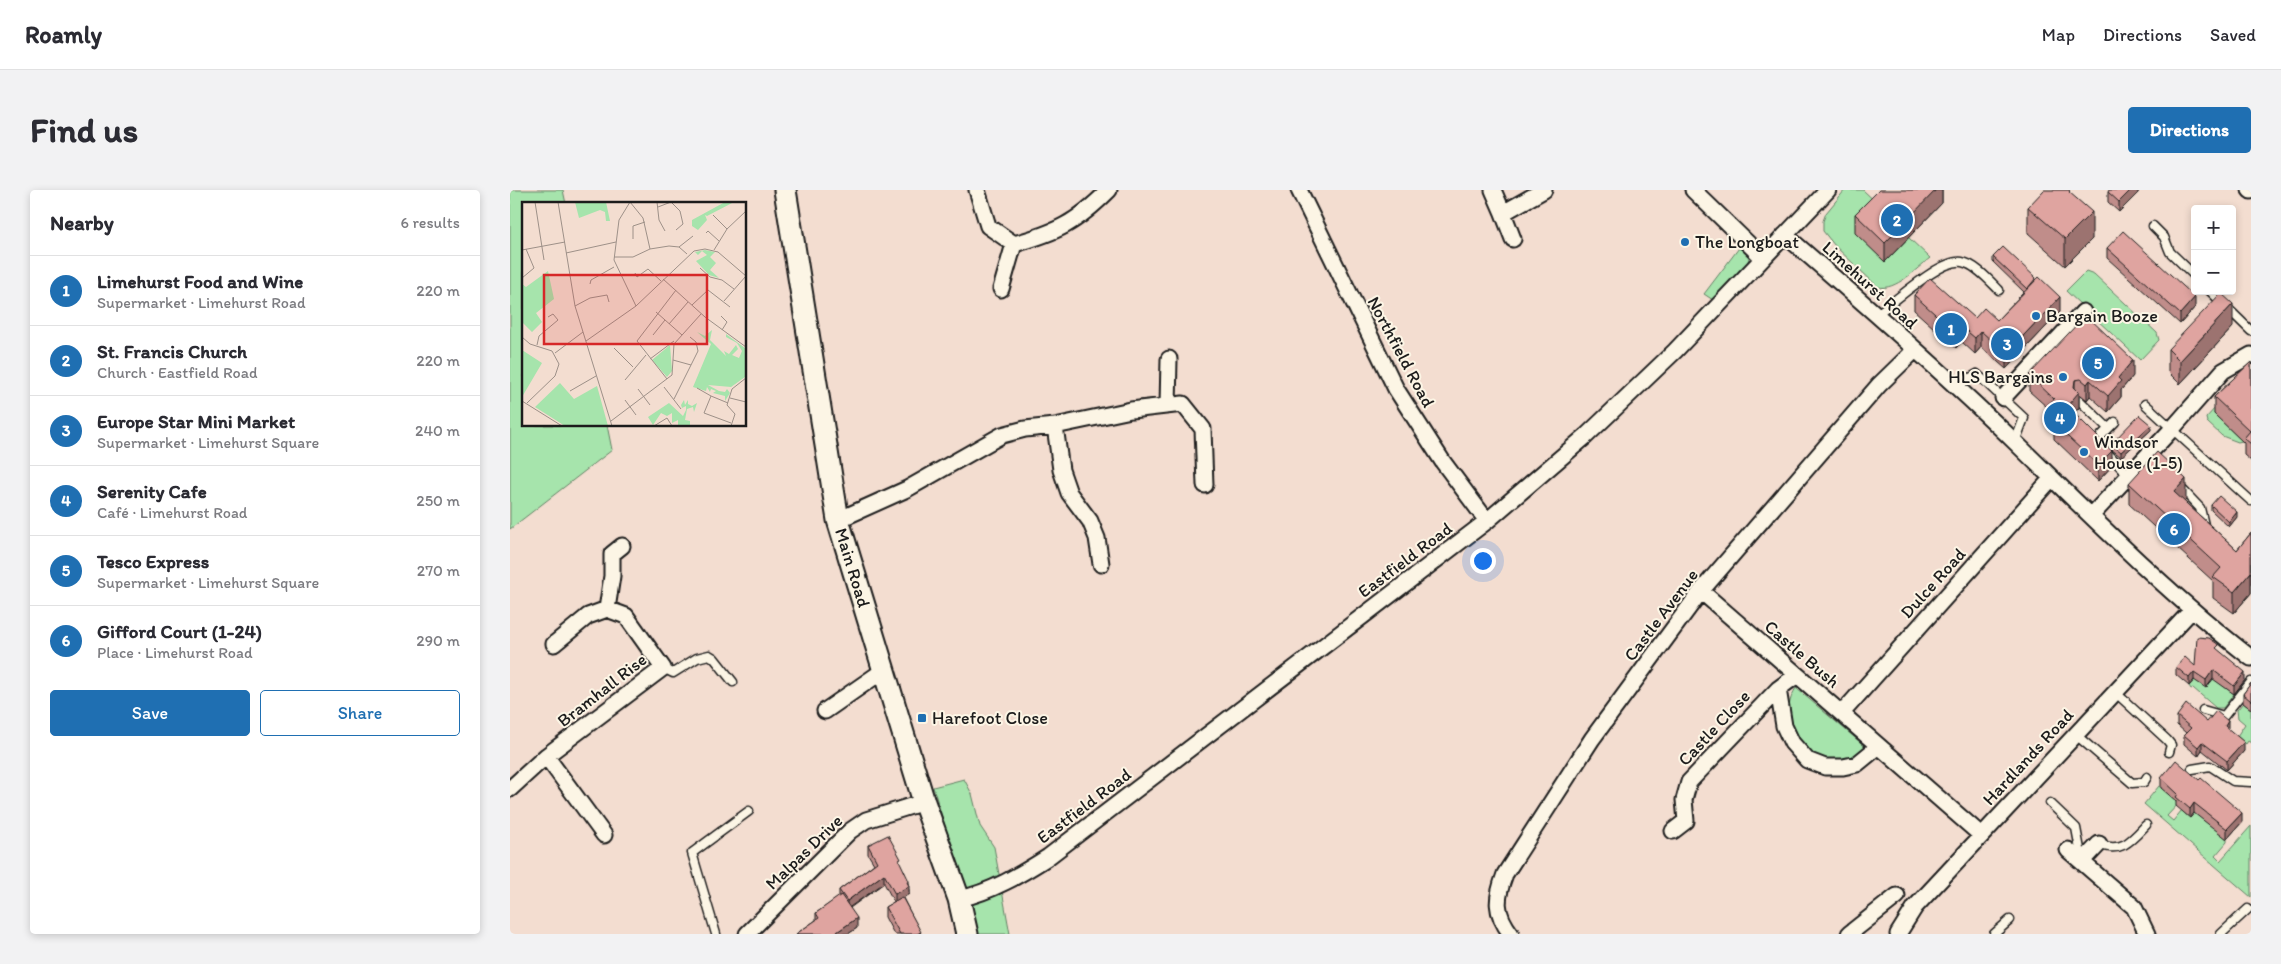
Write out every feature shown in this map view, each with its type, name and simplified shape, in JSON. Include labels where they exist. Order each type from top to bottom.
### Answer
[{"type":"street","name":"Main Road","points":[[785,190],[838,520],[924,802],[959,899],[967,934]]},
{"type":"street","points":[[978,190],[988,226],[1014,244]]},
{"type":"street","points":[[1014,244],[1045,235],[1073,222],[1109,190]]},
{"type":"street","name":"Northfield Road","points":[[1299,190],[1396,389],[1443,462],[1487,521]]},
{"type":"street","points":[[1493,190],[1513,239]]},
{"type":"street","points":[[1503,213],[1544,190]]},
{"type":"street","points":[[1693,190],[1763,258]]},
{"type":"street","name":"Eastfield Road","points":[[959,899],[1024,873],[1048,857],[1487,521],[1593,430],[1675,351],[1828,190]]},
{"type":"street","name":"Limehurst Road","points":[[1785,235],[1877,314],[2015,442],[2152,574],[2192,610],[2251,658]]},
{"type":"street","points":[[1000,288],[1014,244]]},
{"type":"street","points":[[2003,398],[2083,312]]},
{"type":"street","name":"Castle Avenue","points":[[1511,934],[1502,922],[1498,908],[1498,892],[1505,874],[1592,739],[1701,591],[1879,386],[1915,350]]},
{"type":"street","points":[[2092,515],[2128,475],[2149,461],[2172,429],[2223,371],[2251,355]]},
{"type":"street","points":[[1168,406],[1169,359]]},
{"type":"street","points":[[838,520],[907,489],[1002,435],[1025,429],[1055,426],[1131,410],[1183,404],[1203,429],[1204,485]]},
{"type":"street","points":[[1055,426],[1060,470],[1069,493],[1090,521],[1098,538],[1101,564]]},
{"type":"street","name":"Dulce Road","points":[[1842,713],[2052,478]]},
{"type":"street","points":[[554,644],[588,616],[607,609],[612,576],[612,554],[622,546]]},
{"type":"street","name":"Castle Bush","points":[[1701,591],[1981,835]]},
{"type":"street","name":"Bramhall Rise","points":[[510,789],[546,756],[663,668],[626,616],[607,609]]},
{"type":"street","name":"Hardlands Road","points":[[1898,934],[1915,907],[2192,610]]},
{"type":"street","points":[[824,711],[884,670]]},
{"type":"street","name":"Castle Close","points":[[1673,831],[1692,823],[1684,800],[1689,782],[1778,689],[1797,675]]},
{"type":"street","points":[[1778,689],[1784,726],[1792,743],[1807,760],[1825,767],[1850,766],[1857,764],[1880,746]]},
{"type":"street","points":[[546,756],[604,835]]},
{"type":"street","name":"Malpas Drive","points":[[747,934],[850,831],[866,820],[924,802]]},
{"type":"street","points":[[2082,862],[2100,844]]},
{"type":"street","points":[[2068,850],[2134,907],[2147,934]]},
{"type":"street","points":[[1849,934],[1897,896]]},
{"type":"lane","points":[[2153,226],[2164,237],[2170,252],[2191,272]]},
{"type":"lane","points":[[1877,314],[1947,264],[1962,262],[1975,268],[1999,290]]},
{"type":"lane","points":[[2214,295],[2251,331]]},
{"type":"lane","points":[[1955,387],[1976,374],[2003,398],[2024,418],[2015,442]]},
{"type":"lane","points":[[2079,400],[2108,428]]},
{"type":"lane","points":[[2145,404],[2251,501]]},
{"type":"lane","points":[[2115,422],[2101,436],[2101,446],[2128,475]]},
{"type":"lane","points":[[2171,479],[2200,508],[2204,525],[2210,531]]},
{"type":"lane","points":[[663,668],[672,673],[697,658],[710,655],[733,682]]},
{"type":"lane","points":[[2203,710],[2224,716],[2251,682]]},
{"type":"lane","points":[[2115,692],[2167,740],[2171,745],[2169,752]]},
{"type":"lane","points":[[2075,734],[2132,783],[2144,782],[2148,777]]},
{"type":"lane","points":[[2192,769],[2210,766],[2233,781],[2251,782]]},
{"type":"lane","points":[[2050,803],[2076,828],[2082,862]]},
{"type":"lane","points":[[716,934],[692,853],[749,811]]},
{"type":"lane","points":[[2100,844],[2107,847],[2120,848],[2146,825]]},
{"type":"lane","points":[[2221,934],[2248,909]]},
{"type":"lane","points":[[1994,934],[2010,920]]},
{"type":"green space","points":[[510,190],[563,190],[566,202],[522,202],[522,426],[607,426],[612,450],[510,529]]},
{"type":"green space","points":[[1845,190],[1863,190],[1881,207],[1856,233],[1884,261],[1908,237],[1930,258],[1892,286],[1878,287],[1835,246],[1823,231],[1823,221],[1826,213]]},
{"type":"green space","points":[[1742,244],[1749,254],[1747,263],[1739,274],[1713,300],[1704,294]]},
{"type":"green space","points":[[2086,271],[2094,274],[2157,333],[2159,340],[2140,360],[2066,291]]},
{"type":"green space","points":[[2216,407],[2214,414],[2242,441],[2238,442],[2222,436],[2207,422],[2206,418]]},
{"type":"green space","points":[[2201,674],[2213,678],[2234,694],[2223,708],[2216,708],[2189,686]]},
{"type":"green space","points":[[1796,688],[1867,748],[1859,755],[1846,761],[1829,760],[1816,756],[1805,749],[1791,727],[1789,714],[1790,701]]},
{"type":"green space","points":[[2243,703],[2251,709],[2251,743],[2248,741],[2246,744],[2237,736],[2245,724],[2238,718],[2237,710]]},
{"type":"green space","points":[[964,779],[972,794],[980,826],[994,847],[1010,934],[978,934],[933,787]]},
{"type":"green space","points":[[2159,786],[2179,803],[2167,816],[2173,821],[2186,805],[2185,814],[2190,818],[2195,812],[2227,839],[2227,842],[2215,856],[2220,861],[2251,826],[2251,897],[2144,804]]},
{"type":"building","points":[[1879,190],[1936,190],[1885,243],[1855,214]]},
{"type":"building","points":[[2044,190],[2069,190],[2092,212],[2065,239],[2028,207]]},
{"type":"building","points":[[2109,190],[2131,190],[2119,202],[2108,192]]},
{"type":"building","points":[[2123,231],[2195,297],[2180,314],[2107,248]]},
{"type":"building","points":[[2003,247],[2036,278],[2027,289],[1993,257]]},
{"type":"building","points":[[2039,277],[2060,297],[2006,354],[1981,331],[1975,338],[1962,327],[1956,333],[1914,295],[1930,278],[1975,318],[1984,308],[1997,320]]},
{"type":"building","points":[[2219,295],[2223,295],[2233,304],[2180,361],[2168,349]]},
{"type":"building","points":[[2086,315],[2133,360],[2118,378],[2121,381],[2108,396],[2090,380],[2087,384],[2081,379],[2075,380],[2074,387],[2079,392],[2067,406],[2112,451],[2098,465],[2054,424],[2060,418],[2048,406],[2054,399],[2029,375]]},
{"type":"building","points":[[2251,362],[2251,444],[2244,438],[2250,431],[2214,397]]},
{"type":"building","points":[[2139,415],[2151,425],[2121,452],[2111,444]]},
{"type":"building","points":[[2157,452],[2186,479],[2174,492],[2237,550],[2251,533],[2251,572],[2234,592],[2213,577],[2221,568],[2129,483]]},
{"type":"building","points":[[2219,496],[2237,512],[2229,522],[2211,505]]},
{"type":"building","points":[[2197,637],[2209,638],[2219,645],[2216,648],[2245,672],[2234,686],[2213,670],[2206,680],[2194,672],[2189,678],[2176,667],[2185,657],[2195,666]]},
{"type":"building","points":[[2251,683],[2251,701],[2243,694]]},
{"type":"building","points":[[2186,704],[2207,722],[2216,711],[2228,721],[2225,726],[2244,742],[2227,761],[2202,742],[2198,747],[2184,735],[2191,728],[2177,716]]},
{"type":"building","points":[[2176,760],[2199,780],[2201,778],[2242,813],[2227,829],[2194,803],[2190,809],[2176,797],[2178,794],[2161,778]]},
{"type":"building","points":[[888,835],[901,859],[899,860],[909,881],[907,882],[909,886],[895,894],[884,874],[847,901],[839,890],[877,862],[868,845]]},
{"type":"building","points":[[841,895],[857,918],[834,934],[796,934],[819,918],[816,913]]},
{"type":"building","points":[[902,897],[921,932],[917,934],[900,934],[885,907]]},
{"type":"place","name":"St. Francis Church","points":[[1897,220]]},
{"type":"place","name":"The Longboat","points":[[1685,242]]},
{"type":"place","name":"Bargain Booze","points":[[2036,316]]},
{"type":"place","name":"Limehurst Food and Wine","points":[[1951,329]]},
{"type":"place","name":"Europe Star Mini Market","points":[[2007,344]]},
{"type":"place","name":"Tesco Express","points":[[2098,363]]},
{"type":"place","name":"HLS Bargains","points":[[2063,377]]},
{"type":"place","name":"Serenity Cafe","points":[[2060,418]]},
{"type":"place","name":"Windsor House (1-5)","points":[[2084,452]]},
{"type":"place","name":"Gifford Court (1-24)","points":[[2174,529]]},
{"type":"place","name":"Harefoot Close","points":[[922,718]]}]
